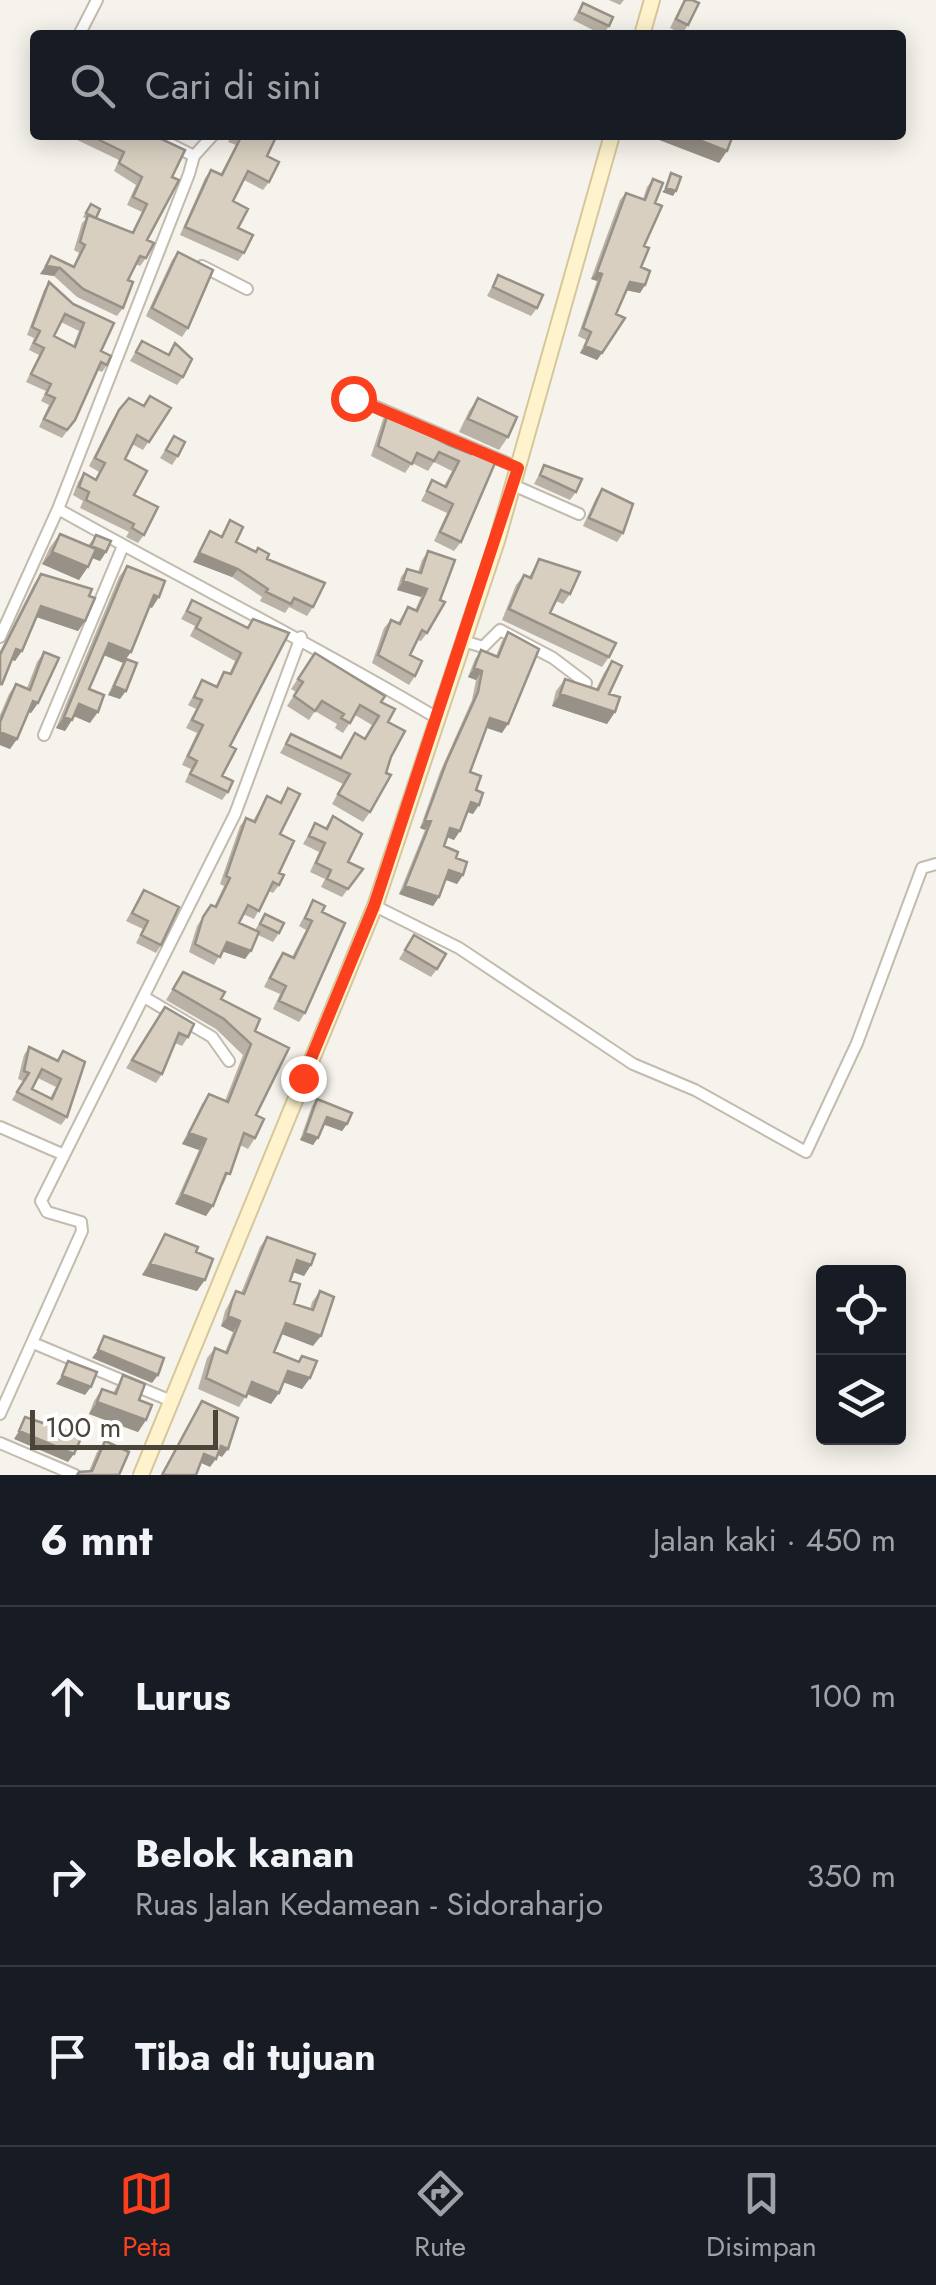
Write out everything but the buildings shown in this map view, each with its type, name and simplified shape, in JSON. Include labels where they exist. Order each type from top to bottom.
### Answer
[{"type":"main road","points":[[643,30],[652,0]]},
{"type":"main road","points":[[141,1475],[374,906],[514,485],[611,140]]},
{"type":"street","points":[[82,30],[97,0]]},
{"type":"street","points":[[162,140],[194,156]]},
{"type":"street","points":[[0,637],[58,509],[194,156],[208,140]]},
{"type":"street","points":[[160,244],[178,254]]},
{"type":"street","points":[[195,262],[247,289]]},
{"type":"street","points":[[109,322],[127,330]]},
{"type":"street","points":[[353,398],[518,468]]},
{"type":"street","points":[[514,485],[579,514]]},
{"type":"street","points":[[58,509],[300,637],[437,718]]},
{"type":"street","points":[[44,735],[123,546]]},
{"type":"street","points":[[463,641],[484,646],[500,630],[553,658],[586,683]]},
{"type":"street","points":[[0,1414],[83,1226],[43,1207],[62,1154],[235,814],[300,637]]},
{"type":"street","points":[[374,906],[459,948],[633,1064],[695,1090],[806,1152],[857,1043],[922,868],[936,864]]},
{"type":"street","points":[[144,998],[212,1037],[229,1060]]},
{"type":"street","points":[[0,1127],[62,1154]]},
{"type":"street","points":[[33,1343],[169,1400]]},
{"type":"street","points":[[0,1443],[75,1475]]},
{"type":"route","points":[[303,1078],[374,906],[518,468],[353,398]]}]
